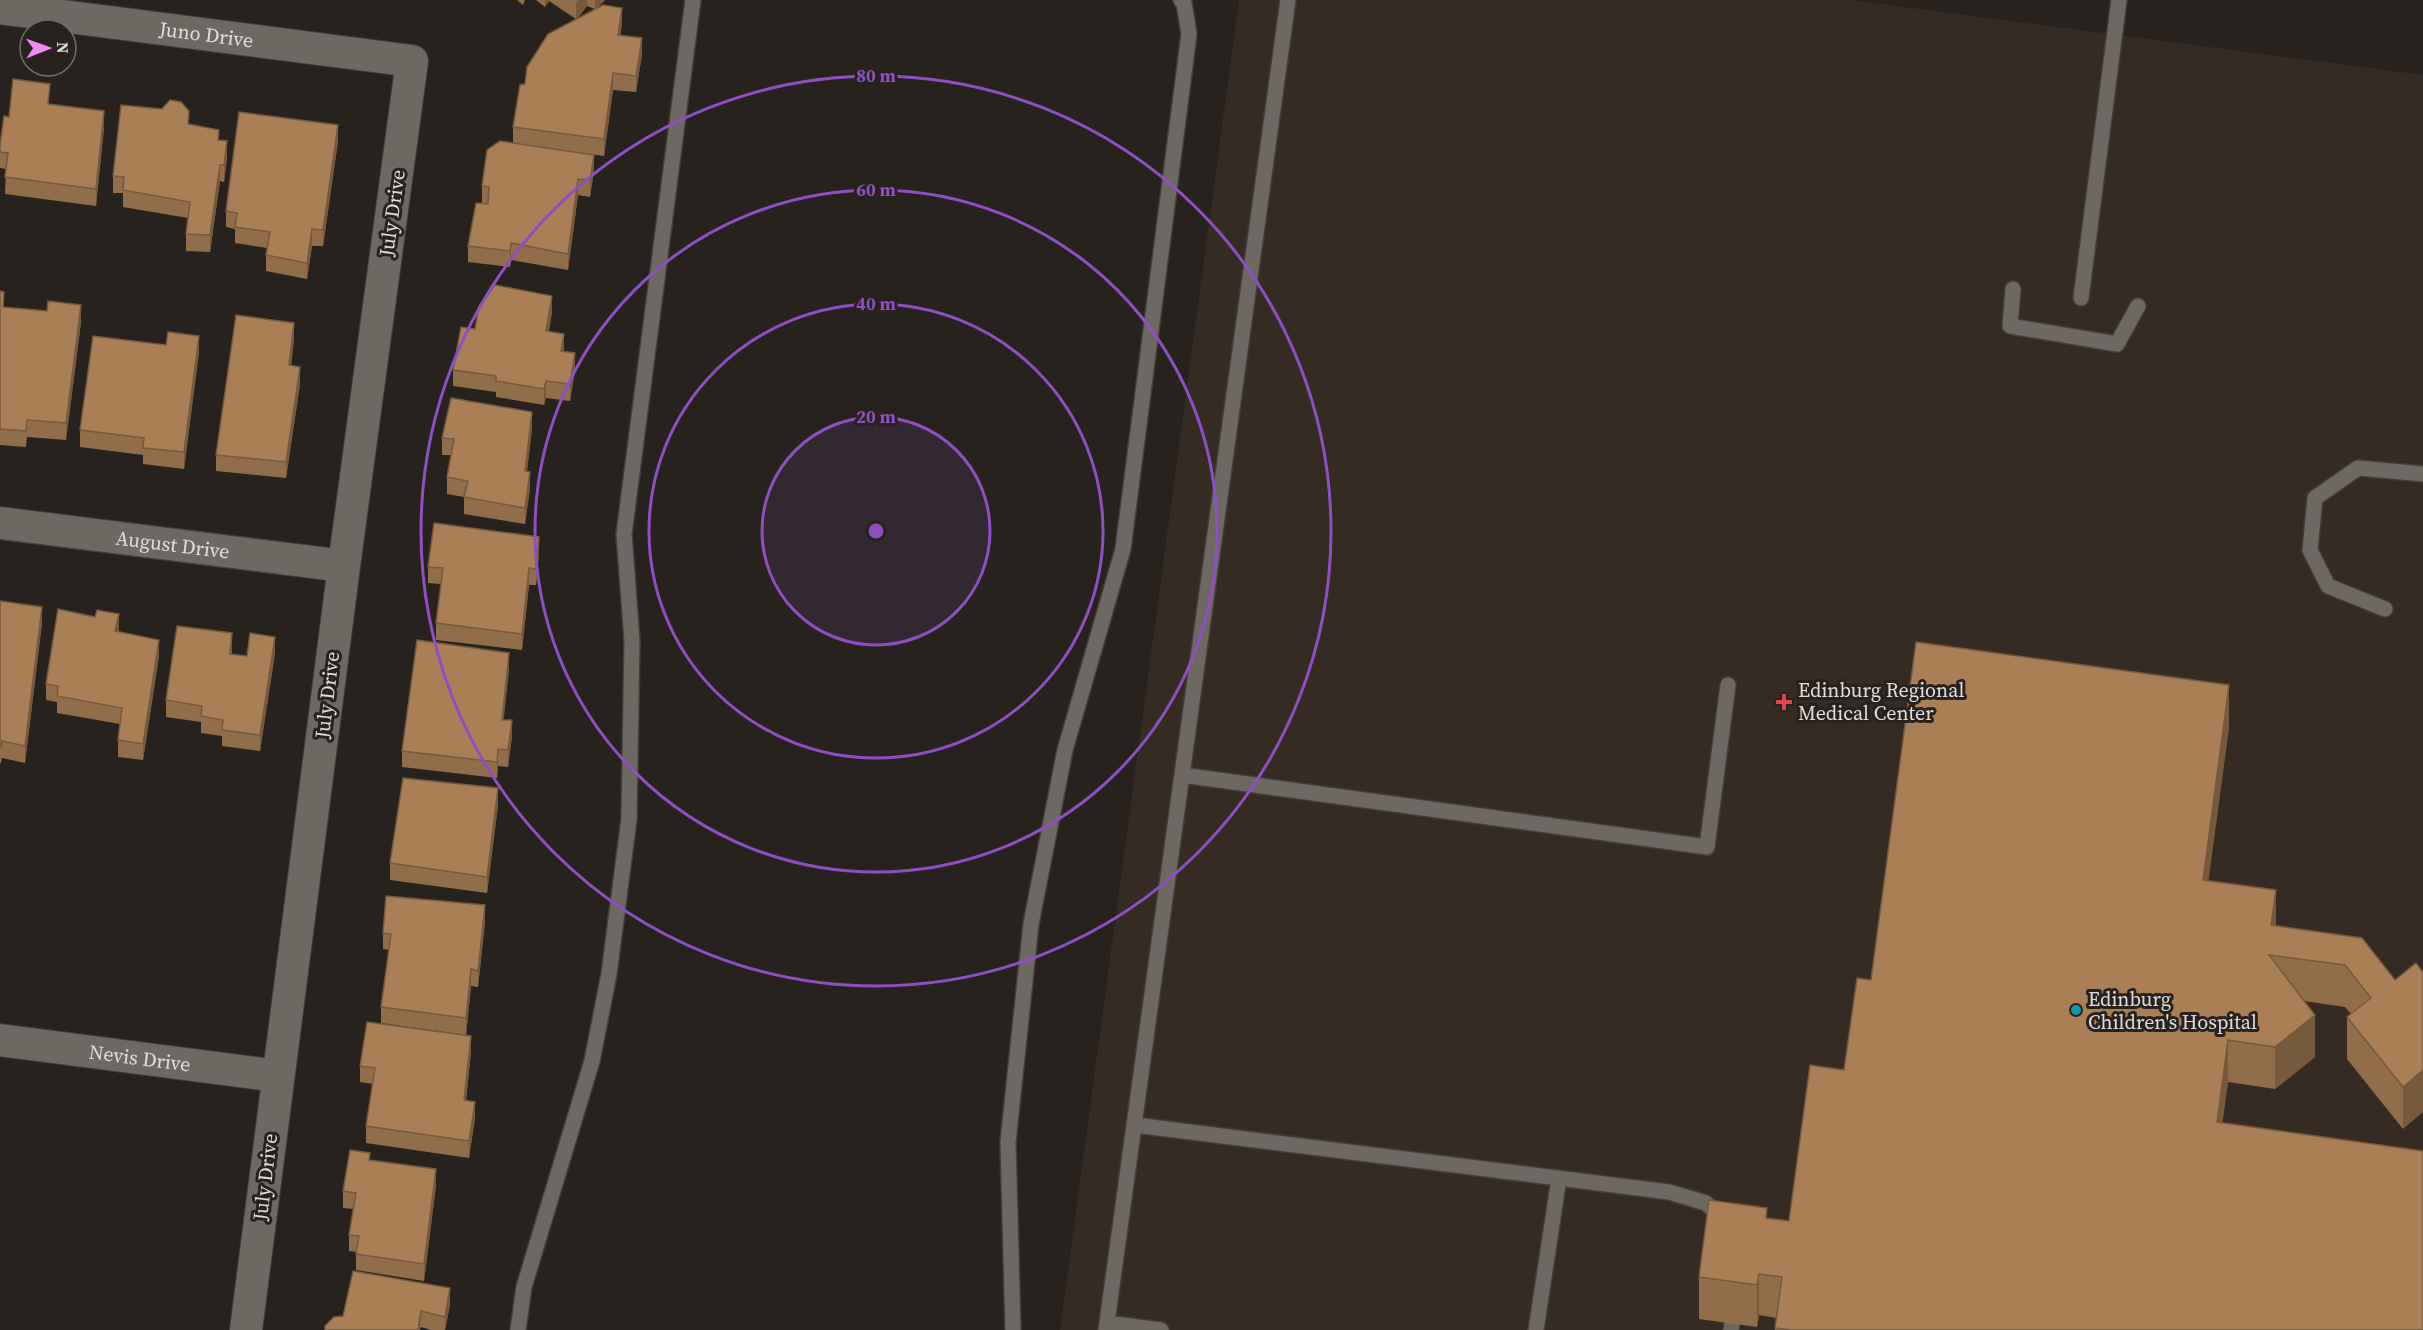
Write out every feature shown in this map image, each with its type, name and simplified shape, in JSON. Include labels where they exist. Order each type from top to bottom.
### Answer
[{"type":"street","name":"Juno Drive","points":[[0,8],[412,61]]},
{"type":"street","name":"July Drive","points":[[246,1330],[344,566],[412,61]]},
{"type":"street","name":"August Drive","points":[[0,523],[344,566]]},
{"type":"street","name":"Nevis Drive","points":[[0,1040],[278,1076]]},
{"type":"lane","points":[[518,1330],[524,1287],[592,1061],[609,974],[629,819],[632,641],[624,534],[693,0]]},
{"type":"lane","points":[[1013,1330],[1008,1142],[1031,924],[1065,750],[1123,549],[1189,34],[1184,3],[1181,0]]},
{"type":"lane","points":[[1161,1330],[1107,1326],[1288,0]]},
{"type":"lane","points":[[2081,298],[2119,0]]},
{"type":"lane","points":[[2013,289],[2010,326],[2117,344],[2138,306]]},
{"type":"lane","points":[[2385,609],[2328,586],[2310,550],[2315,498],[2358,468],[2423,474]]},
{"type":"lane","points":[[1182,775],[1707,847],[1728,685]]},
{"type":"lane","points":[[1135,1125],[1669,1192],[1706,1203],[1727,1223],[1730,1231]]},
{"type":"lane","points":[[1536,1330],[1559,1179]]},
{"type":"shaded area","name":"Edinburg Regional Medical Center","points":[[1239,0],[1851,0],[2423,75],[2423,1330],[1060,1330]]},
{"type":"building","points":[[603,5],[622,8],[618,35],[642,38],[636,76],[613,73],[604,139],[513,127],[520,85],[525,84],[527,67],[548,34]]},
{"type":"building","points":[[13,79],[50,84],[48,104],[104,111],[96,189],[5,177],[8,153],[0,152],[0,145],[4,116],[9,117]]},
{"type":"building","points":[[170,100],[181,102],[189,111],[188,124],[219,130],[218,140],[227,141],[224,165],[220,165],[210,235],[186,234],[190,202],[123,190],[124,177],[113,176],[121,105],[162,109]]},
{"type":"building","points":[[239,112],[338,125],[323,230],[312,229],[307,263],[266,255],[270,232],[235,227],[237,213],[226,211]]},
{"type":"building","points":[[500,141],[594,155],[590,180],[578,179],[568,254],[511,243],[510,251],[468,246],[476,203],[488,204],[489,187],[482,186],[487,150]]},
{"type":"building","points":[[495,285],[552,296],[546,331],[564,334],[561,351],[575,353],[570,384],[546,381],[544,389],[496,381],[496,376],[453,370],[461,327],[475,329],[479,306]]},
{"type":"building","points":[[0,291],[4,292],[3,307],[47,311],[48,301],[81,305],[66,423],[27,420],[26,431],[0,429]]},
{"type":"building","points":[[236,315],[294,323],[289,365],[300,367],[286,462],[216,455]]},
{"type":"building","points":[[168,332],[199,336],[184,452],[143,448],[144,438],[80,430],[93,336],[166,345]]},
{"type":"building","points":[[451,398],[532,412],[525,471],[530,472],[525,508],[464,497],[468,481],[447,477],[454,439],[442,438]]},
{"type":"building","points":[[434,523],[539,537],[536,569],[529,568],[522,634],[436,623],[443,568],[428,567]]},
{"type":"building","points":[[0,601],[42,607],[25,746],[2,741],[0,747]]},
{"type":"building","points":[[58,609],[95,617],[97,610],[119,614],[115,631],[159,640],[143,744],[118,740],[122,708],[57,696],[58,686],[46,684]]},
{"type":"building","points":[[177,626],[232,633],[230,654],[247,656],[250,633],[275,637],[260,735],[222,730],[223,720],[201,716],[202,706],[166,700]]},
{"type":"building","points":[[417,640],[509,653],[502,720],[512,720],[508,750],[498,749],[497,762],[402,751]]},
{"type":"building","name":"Edinburg Children's Hospital","points":[[1916,642],[2229,685],[2203,880],[2276,890],[2271,925],[2362,938],[2395,980],[2416,963],[2423,972],[2423,1070],[2403,1087],[2347,1017],[2371,998],[2345,965],[2269,955],[2315,1015],[2275,1047],[2228,1040],[2217,1122],[2423,1151],[2423,1330],[1791,1330],[1775,1328],[1782,1277],[1759,1274],[1757,1285],[1699,1277],[1709,1200],[1767,1208],[1766,1218],[1789,1221],[1810,1065],[1844,1070],[1857,978],[1871,980]]},
{"type":"building","points":[[403,778],[498,788],[487,877],[390,863]]},
{"type":"building","points":[[386,896],[485,905],[478,971],[471,969],[466,1018],[381,1007],[391,934],[383,933]]},
{"type":"building","points":[[367,1022],[471,1036],[464,1100],[475,1102],[469,1141],[366,1126],[375,1068],[360,1066]]},
{"type":"building","points":[[350,1150],[370,1153],[369,1160],[436,1169],[424,1264],[356,1254],[359,1236],[349,1235],[356,1193],[343,1191]]},
{"type":"building","points":[[353,1271],[450,1288],[445,1317],[421,1311],[418,1330],[325,1330],[325,1326],[334,1317],[343,1316]]},
{"type":"place","name":"Edinburg Regional Medical Center","points":[[1784,702]]},
{"type":"place","name":"Edinburg Children's Hospital","points":[[2076,1010]]}]
